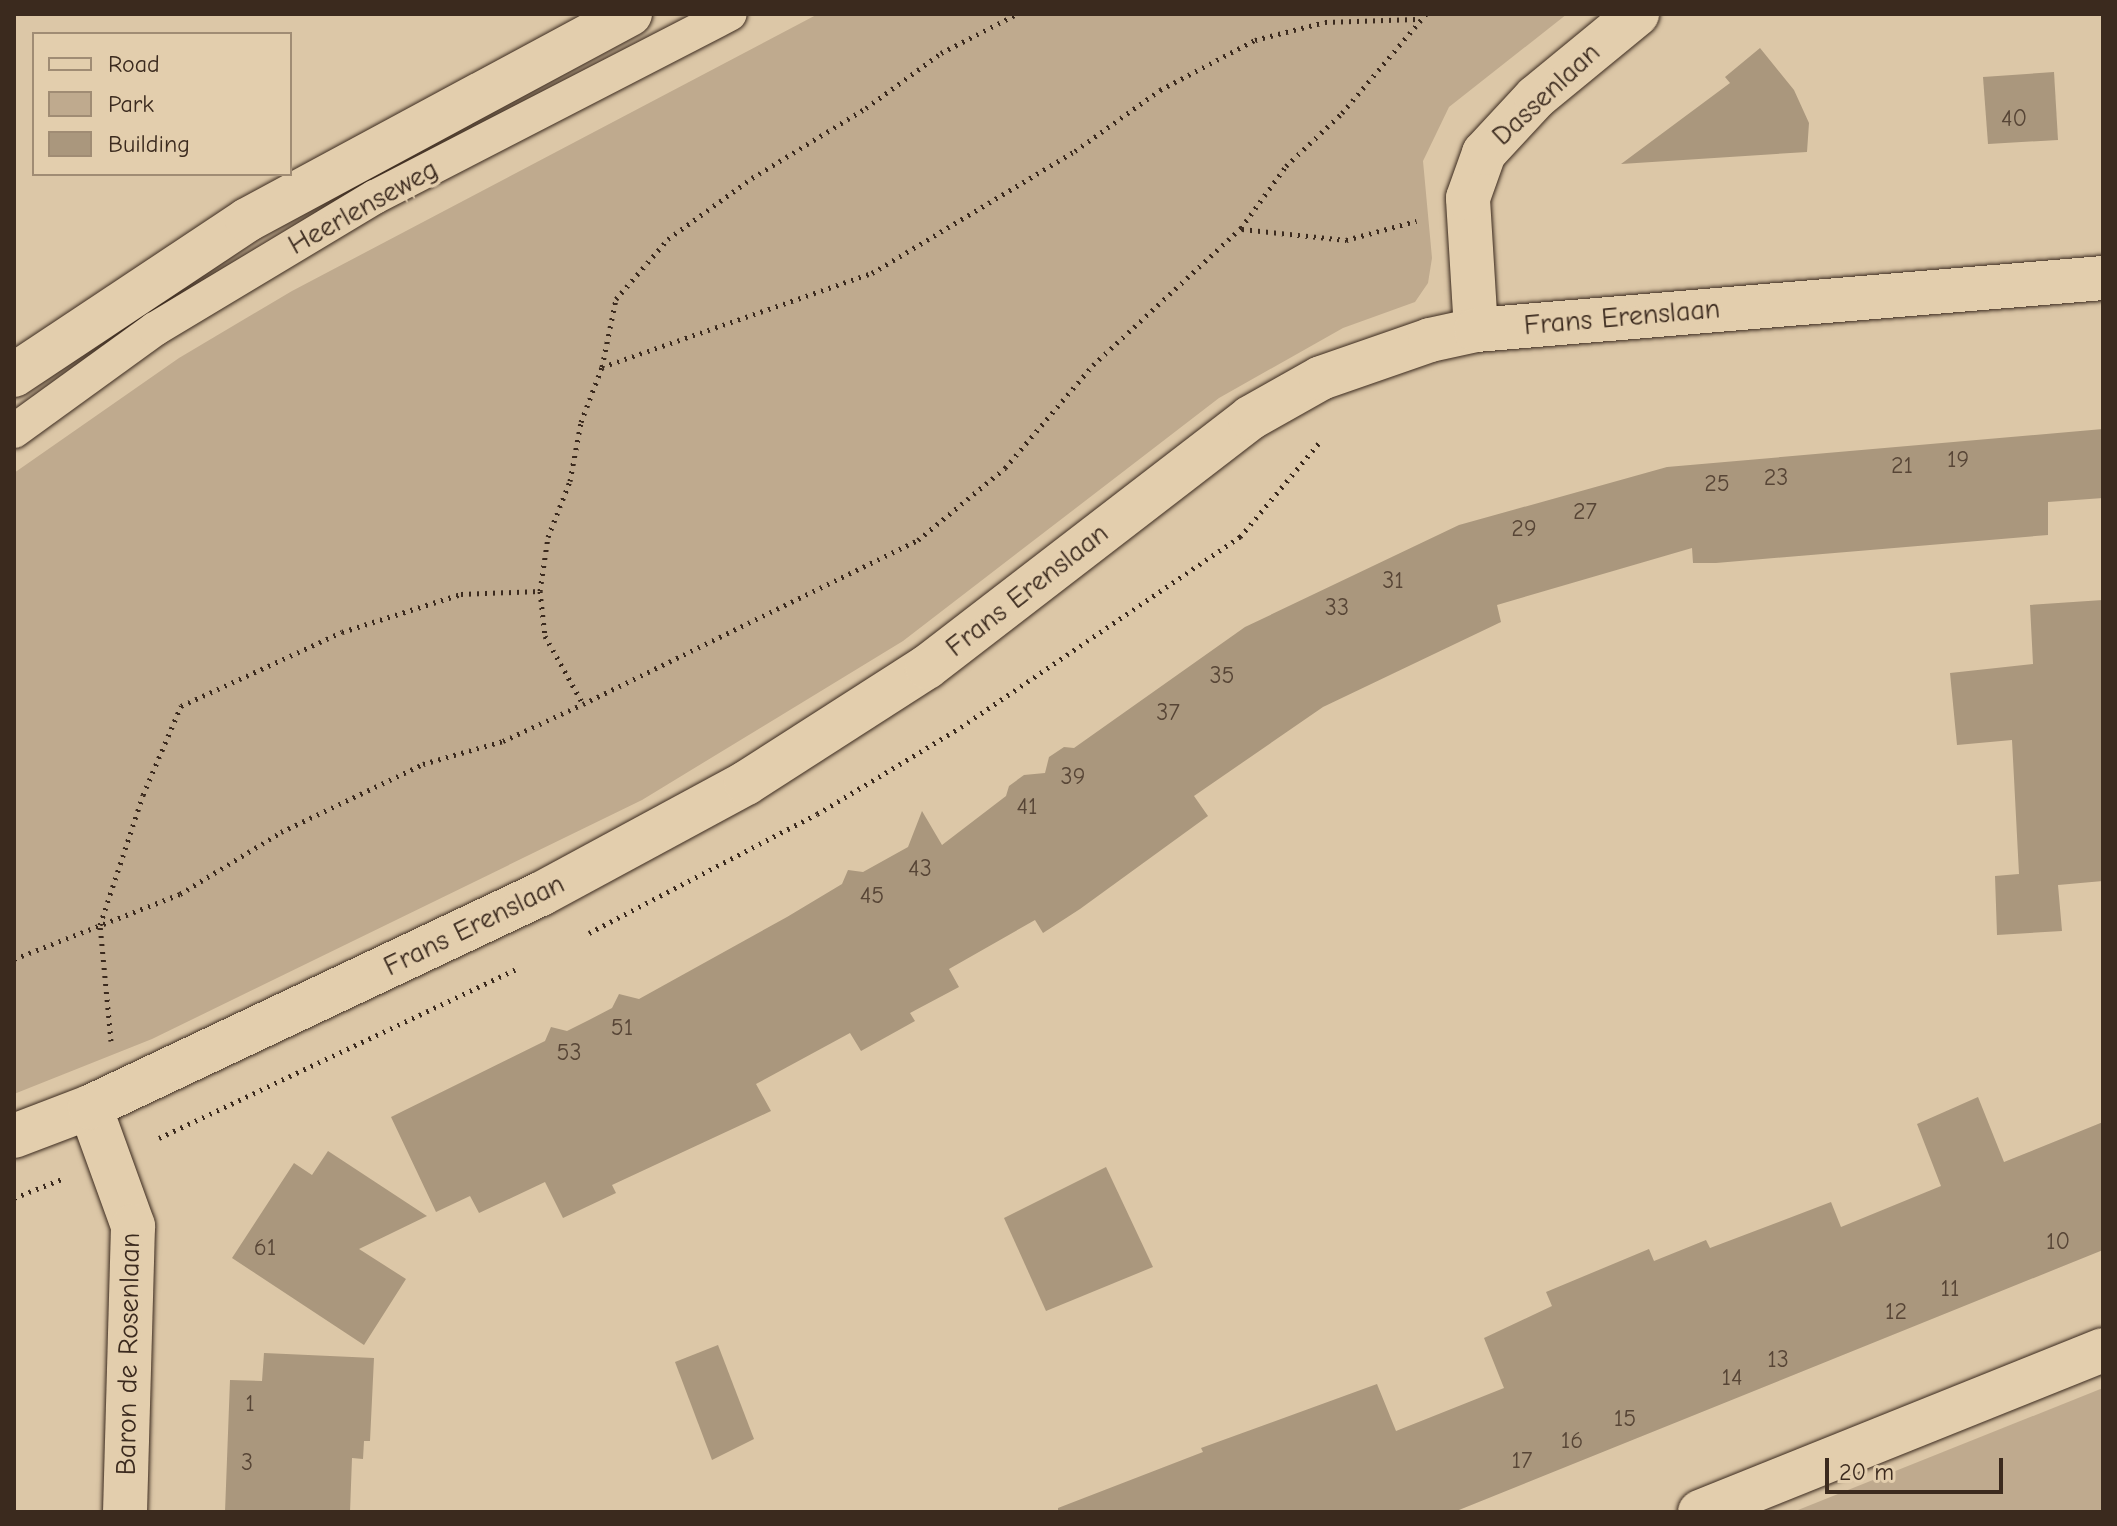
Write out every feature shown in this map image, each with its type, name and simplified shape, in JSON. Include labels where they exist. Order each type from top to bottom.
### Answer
[{"type":"street","name":"Heerlenseweg","points":[[14,375],[247,220],[630,14]]},
{"type":"street","name":"Dassenlaan","points":[[1476,330],[1468,198],[1484,153],[1506,124],[1637,14]]},
{"type":"street","name":"Frans Erenslaan","points":[[14,1136],[105,1100],[541,894],[746,783],[927,667],[1250,418],[1321,378],[1430,340],[1476,330],[2103,278]]},
{"type":"street","name":"Baron de Rosenlaan","points":[[105,1100],[133,1226],[125,1512]]},
{"type":"street","points":[[1700,1512],[2103,1350]]},
{"type":"lane","name":"Heerlenseweg","points":[[14,431],[155,329],[375,197],[730,14]]},
{"type":"path","points":[[583,704],[545,636],[540,591],[548,537],[570,481],[581,422],[602,367],[616,299],[668,239],[941,53],[1017,14]]},
{"type":"path","points":[[14,959],[180,894],[281,832],[423,764],[503,741],[918,540],[1005,468],[1093,365],[1241,228],[1286,166],[1342,113],[1418,19],[1426,14]]},
{"type":"path","points":[[602,367],[872,273],[1075,151],[1160,90],[1255,40],[1325,22],[1418,19]]},
{"type":"path","points":[[1241,228],[1346,240],[1397,229],[1468,198]]},
{"type":"path","points":[[105,1100],[100,925],[143,795],[181,706],[342,632],[461,594],[540,591]]},
{"type":"green space","points":[[818,14],[1567,14],[1449,107],[1423,161],[1432,258],[1428,283],[1415,302],[1343,328],[1219,398],[903,641],[642,800],[152,1039],[14,1094],[14,473],[179,358],[292,291]]},
{"type":"green space","points":[[2103,1388],[2103,1512],[1793,1512]]},
{"type":"building","points":[[1760,48],[1794,90],[1809,123],[1807,152],[1621,164],[1730,83],[1725,77]]},
{"type":"building","points":[[2054,72],[2058,140],[1988,144],[1983,77]]},
{"type":"building","points":[[2103,429],[2103,498],[2048,502],[2048,535],[1716,563],[1693,563],[1692,548],[1497,605],[1501,622],[1323,707],[1194,796],[1208,816],[1080,909],[1043,933],[1035,920],[949,969],[959,987],[910,1013],[915,1021],[861,1051],[850,1033],[756,1084],[771,1111],[612,1185],[616,1193],[563,1218],[545,1182],[479,1213],[470,1196],[436,1212],[391,1117],[545,1041],[551,1027],[567,1031],[612,1008],[619,994],[639,999],[787,917],[842,884],[848,870],[863,872],[908,847],[922,811],[942,845],[1006,796],[1009,786],[1024,775],[1045,773],[1049,757],[1064,747],[1074,748],[1245,627],[1459,525],[1667,467]]},
{"type":"building","points":[[2103,600],[2103,881],[2058,885],[2062,931],[1997,935],[1995,876],[2019,874],[2012,740],[1957,745],[1950,673],[2033,664],[2030,605]]},
{"type":"building","points":[[1978,1097],[2004,1162],[2103,1122],[2103,1250],[1454,1512],[1058,1512],[1058,1508],[1203,1452],[1201,1448],[1377,1384],[1396,1431],[1504,1388],[1484,1338],[1552,1306],[1546,1292],[1649,1249],[1654,1261],[1706,1240],[1710,1248],[1831,1202],[1841,1227],[1941,1186],[1917,1124]]},
{"type":"building","points":[[328,1151],[427,1216],[359,1249],[406,1279],[364,1345],[232,1258],[294,1163],[312,1175]]},
{"type":"building","points":[[1106,1167],[1153,1267],[1046,1311],[1004,1218]]},
{"type":"building","points":[[718,1345],[754,1439],[712,1460],[675,1362]]},
{"type":"building","points":[[264,1353],[374,1358],[370,1441],[364,1441],[363,1459],[352,1458],[350,1512],[225,1512],[230,1380],[262,1381]]}]
